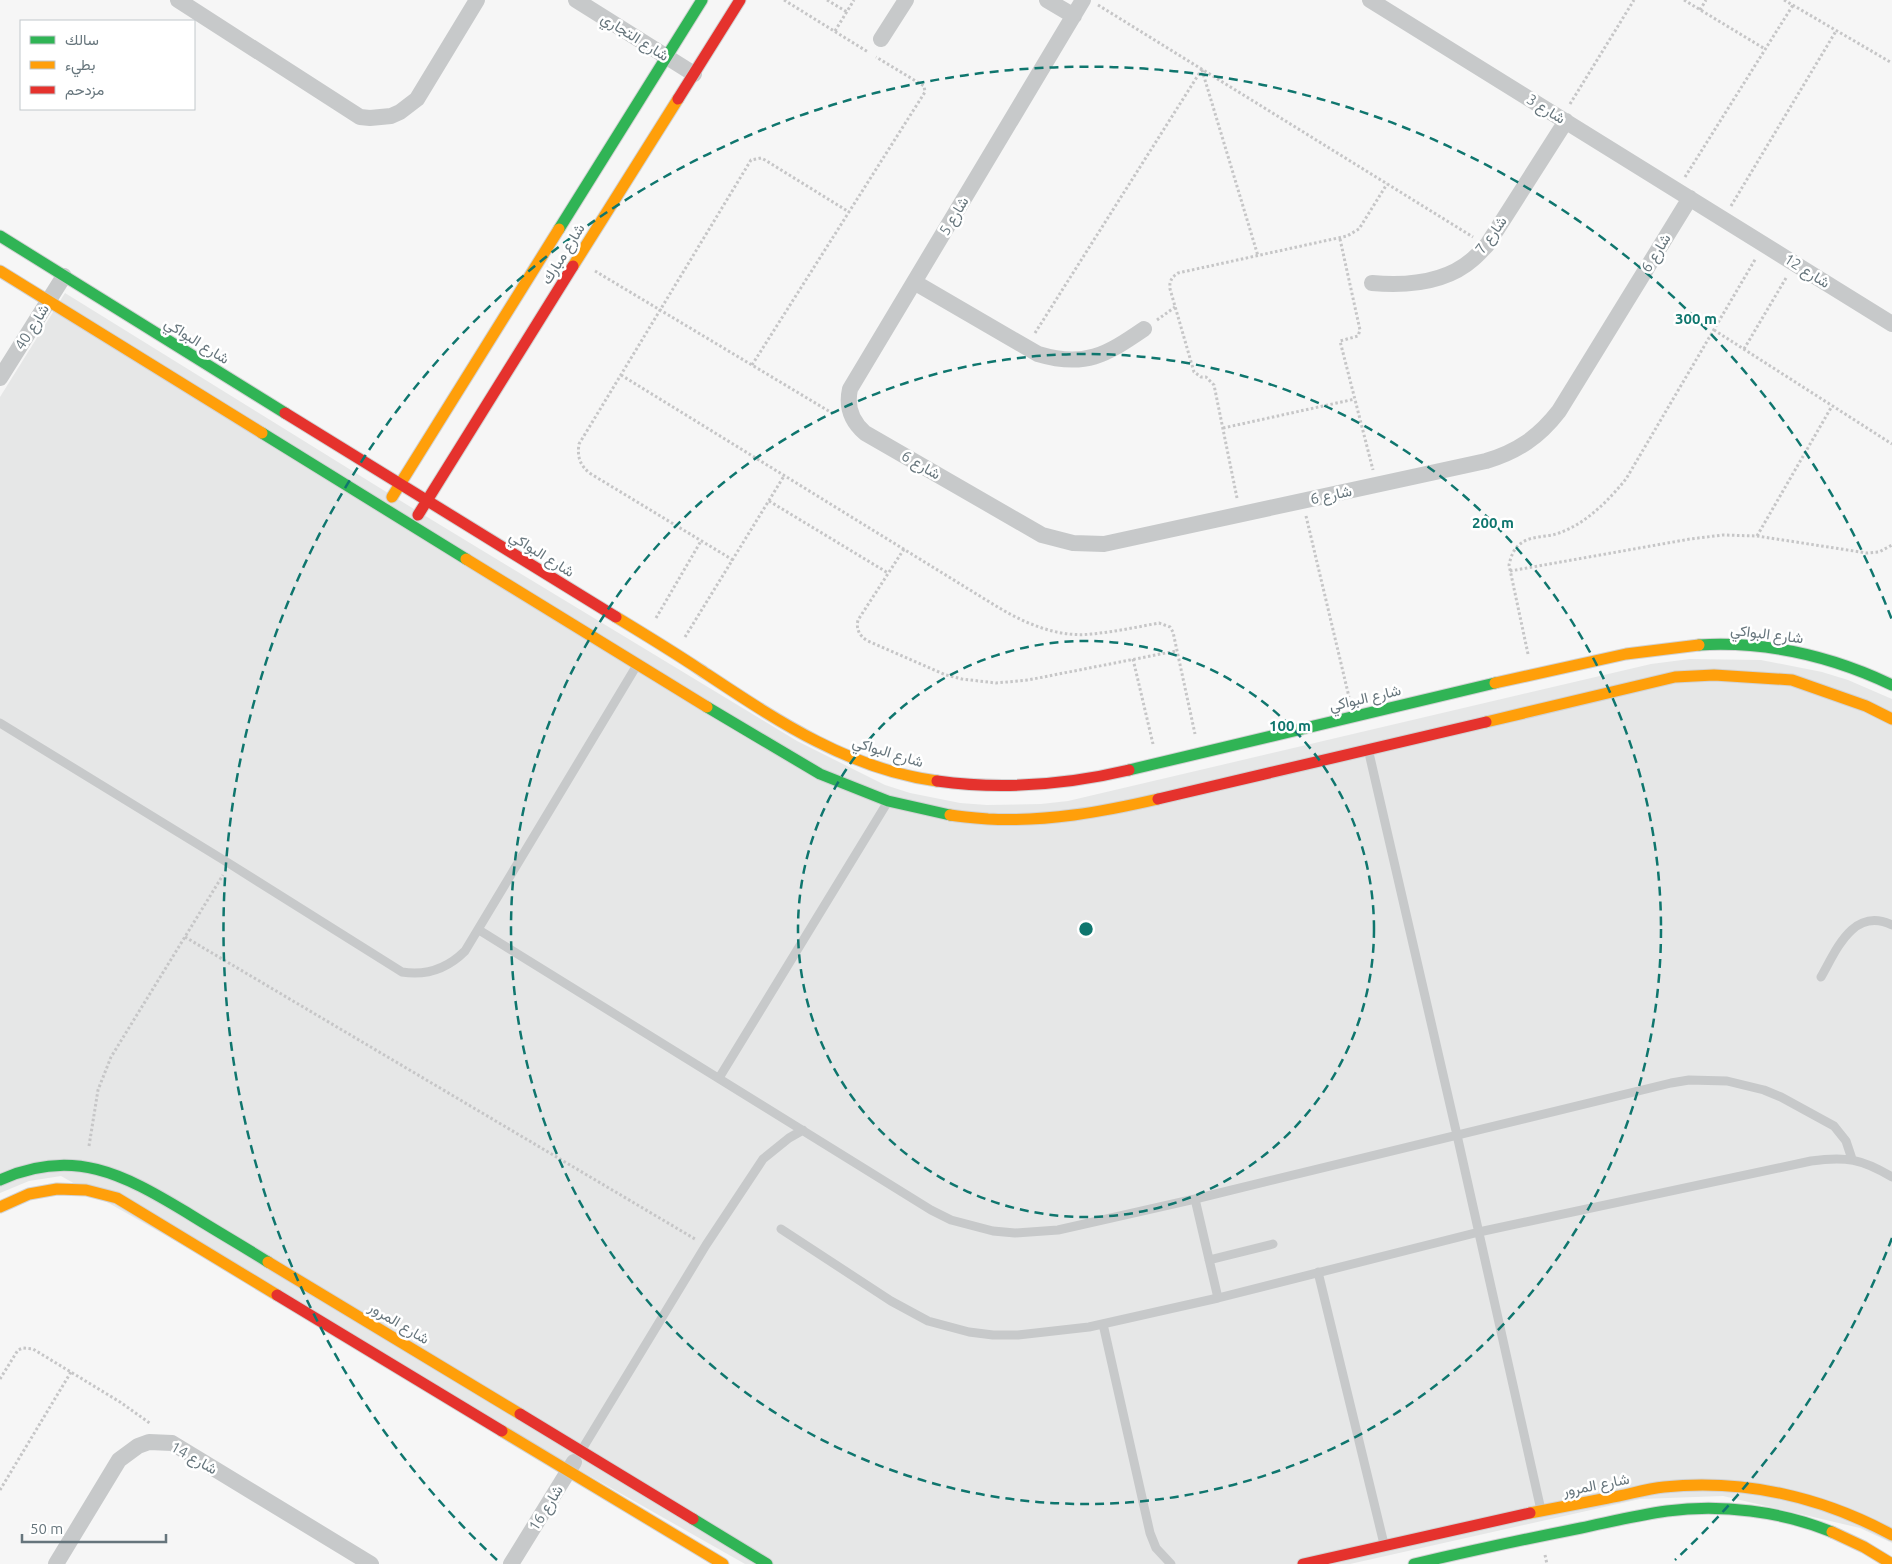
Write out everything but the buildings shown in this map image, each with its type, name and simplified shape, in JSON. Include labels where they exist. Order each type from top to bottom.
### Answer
[{"type":"street","points":[[178,0],[360,117],[370,118],[391,116],[400,112],[417,99],[477,0]]},
{"type":"street","name":"شارع التجاري","points":[[576,0],[694,74]]},
{"type":"street","name":"شارع مبارك","points":[[385,509],[702,0]]},
{"type":"street","name":"شارع مبارك","points":[[412,525],[740,0]]},
{"type":"street","points":[[881,40],[906,0]]},
{"type":"street","points":[[1047,0],[1074,16]]},
{"type":"street","name":"شارع 5","points":[[865,432],[858,427],[849,411],[850,389],[1083,0]]},
{"type":"street","name":"شارع 3","points":[[1370,0],[1723,218]]},
{"type":"street","name":"شارع 7","points":[[1372,283],[1393,285],[1414,283],[1454,271],[1472,260],[1487,245],[1564,120]]},
{"type":"street","name":"شارع 6","points":[[865,432],[1042,535],[1073,543],[1104,544],[1501,457],[1529,442],[1559,412],[1684,194]]},
{"type":"street","name":"شارع 12","points":[[1723,218],[1892,324]]},
{"type":"street","name":"شارع البواكي","points":[[0,236],[675,653],[792,730],[832,750],[875,766],[919,778],[964,785],[1009,788],[1099,777],[1532,674],[1664,647],[1728,644],[1760,646],[1823,658],[1854,668],[1892,685]]},
{"type":"street","points":[[0,271],[638,665],[812,769],[888,801],[960,816],[1010,820],[1059,818],[1108,811],[1368,751],[1637,685],[1714,674],[1792,680],[1866,706],[1892,719]]},
{"type":"street","name":"شارع 40","points":[[0,378],[64,276]]},
{"type":"street","points":[[914,282],[1038,354],[1050,358],[1067,360],[1087,359],[1113,350],[1144,329]]},
{"type":"street","name":"شارع المرور","points":[[0,1180],[23,1170],[65,1164],[106,1170],[126,1177],[767,1564]]},
{"type":"street","points":[[0,1207],[31,1193],[66,1187],[83,1189],[118,1198],[723,1564]]},
{"type":"street","name":"شارع 14","points":[[56,1564],[119,1460],[128,1452],[143,1444],[160,1441],[172,1443],[371,1564]]},
{"type":"street","name":"شارع 16","points":[[511,1564],[581,1451]]},
{"type":"street","name":"شارع المرور","points":[[1414,1564],[1544,1522],[1664,1488],[1727,1487],[1768,1491],[1815,1502],[1853,1516],[1892,1535]]},
{"type":"street","name":"شارع المرور","points":[[1303,1564],[1385,1546],[1544,1522],[1668,1511],[1709,1510],[1743,1512],[1787,1519],[1827,1530],[1852,1541],[1892,1564]]},
{"type":"lane","points":[[0,723],[402,972],[423,974],[445,967],[465,951],[638,665]]},
{"type":"lane","points":[[1368,751],[1544,1522]]},
{"type":"lane","points":[[719,1078],[888,801]]},
{"type":"lane","points":[[1821,976],[1846,934],[1853,927],[1871,920],[1892,925]]},
{"type":"lane","points":[[479,930],[931,1210],[951,1220],[993,1231],[1015,1233],[1058,1230],[1194,1199],[1671,1083],[1708,1080],[1746,1085],[1764,1090],[1826,1121],[1841,1133],[1852,1159]]},
{"type":"lane","points":[[581,1451],[706,1245],[763,1159],[788,1138],[804,1130]]},
{"type":"lane","points":[[781,1229],[909,1312],[948,1328],[993,1335],[1018,1335],[1103,1324],[1218,1298],[1479,1232],[1811,1161],[1841,1158],[1852,1159],[1873,1166],[1892,1177]]},
{"type":"lane","points":[[1194,1199],[1218,1298]]},
{"type":"lane","points":[[1209,1260],[1274,1244]]},
{"type":"lane","points":[[1318,1272],[1385,1546]]},
{"type":"lane","points":[[1103,1324],[1150,1533],[1156,1548],[1171,1564]]},
{"type":"path","points":[[752,365],[925,90],[924,86],[784,0]]},
{"type":"path","points":[[827,0],[847,12]]},
{"type":"path","points":[[835,32],[854,0]]},
{"type":"path","points":[[1090,0],[1487,245]]},
{"type":"path","points":[[1564,120],[1634,0]]},
{"type":"path","points":[[1684,0],[1765,49]]},
{"type":"path","points":[[1700,10],[1706,0]]},
{"type":"path","points":[[1784,0],[1892,64]]},
{"type":"path","points":[[1684,194],[1765,49],[1792,5]]},
{"type":"path","points":[[1723,218],[1836,31]]},
{"type":"path","points":[[1202,69],[1258,256]]},
{"type":"path","points":[[1026,347],[1202,69]]},
{"type":"path","points":[[732,560],[591,474],[581,465],[578,452],[579,444],[751,160],[761,158],[765,160],[849,212]]},
{"type":"path","points":[[1240,514],[1214,386],[1206,377],[1201,377],[1194,372],[1170,289],[1170,281],[1178,273],[1340,239],[1359,229],[1388,184]]},
{"type":"path","points":[[1340,239],[1360,330],[1358,336],[1340,341],[1377,485]]},
{"type":"path","points":[[1532,674],[1509,565],[1514,551],[1524,540],[1557,534],[1572,526],[1598,508],[1613,494],[1637,462],[1764,245]]},
{"type":"path","points":[[577,261],[833,413]]},
{"type":"path","points":[[1744,349],[1794,263]]},
{"type":"path","points":[[1714,330],[1892,444]]},
{"type":"path","points":[[621,376],[904,550],[1024,621],[1055,631],[1090,635],[1159,623],[1170,627],[1200,753]]},
{"type":"path","points":[[1223,428],[1355,399]]},
{"type":"path","points":[[1757,536],[1832,406]]},
{"type":"path","points":[[675,653],[784,476]]},
{"type":"path","points":[[769,501],[888,573]]},
{"type":"path","points":[[1302,501],[1354,716]]},
{"type":"path","points":[[1510,571],[1690,539],[1723,536],[1757,536],[1868,553],[1879,552],[1892,545]]},
{"type":"path","points":[[645,635],[701,541]]},
{"type":"path","points":[[904,550],[858,620],[859,633],[862,638],[868,641],[946,675],[979,682],[1012,682],[1176,651]]},
{"type":"path","points":[[1134,659],[1158,764]]},
{"type":"path","points":[[86,1166],[98,1090],[110,1057],[230,864]]},
{"type":"path","points":[[185,937],[706,1245]]},
{"type":"path","points":[[0,1379],[18,1350],[33,1349],[136,1412],[172,1443]]},
{"type":"path","points":[[0,1490],[71,1372]]},
{"type":"shaded area","points":[[65,293],[409,506],[797,741],[885,785],[910,793],[960,803],[987,805],[1041,804],[1068,801],[1651,664],[1690,659],[1761,660],[1822,672],[1848,680],[1892,699],[1892,1543],[1860,1528],[1723,1496],[1640,1499],[1350,1564],[745,1564],[61,1176],[29,1181],[0,1193],[0,397]]},
{"type":"traffic: fast","points":[[559,229],[702,0]]},
{"type":"traffic: fast","points":[[0,236],[285,413]]},
{"type":"traffic: fast","points":[[262,433],[466,559]]},
{"type":"traffic: fast","points":[[1699,645],[1724,644],[1774,648],[1846,666],[1892,685]]},
{"type":"traffic: fast","points":[[1129,770],[1495,683]]},
{"type":"traffic: fast","points":[[707,707],[820,774],[888,801],[950,815]]},
{"type":"traffic: fast","points":[[0,1180],[26,1170],[51,1166],[97,1169],[141,1186],[268,1262]]},
{"type":"traffic: fast","points":[[1414,1564],[1635,1517],[1688,1509],[1729,1509],[1772,1514],[1832,1532]]},
{"type":"traffic: fast","points":[[693,1519],[767,1564]]},
{"type":"traffic: slow","points":[[573,266],[678,99]]},
{"type":"traffic: slow","points":[[392,497],[559,229]]},
{"type":"traffic: slow","points":[[0,271],[262,433]]},
{"type":"traffic: slow","points":[[466,559],[707,707]]},
{"type":"traffic: slow","points":[[616,617],[783,723],[812,739],[872,765],[904,775],[937,781]]},
{"type":"traffic: slow","points":[[1495,683],[1626,654],[1699,645]]},
{"type":"traffic: slow","points":[[1486,722],[1675,677],[1714,675],[1792,680],[1866,706],[1892,719]]},
{"type":"traffic: slow","points":[[950,815],[988,819],[1031,819],[1095,812],[1158,799]]},
{"type":"traffic: slow","points":[[0,1207],[29,1194],[57,1189],[86,1190],[117,1198],[277,1295]]},
{"type":"traffic: slow","points":[[268,1262],[520,1414]]},
{"type":"traffic: slow","points":[[502,1431],[723,1564]]},
{"type":"traffic: slow","points":[[1530,1513],[1664,1487],[1724,1486],[1782,1494],[1810,1501],[1838,1510],[1892,1535]]},
{"type":"traffic: slow","points":[[1832,1532],[1864,1547],[1892,1564]]},
{"type":"traffic: jam","points":[[678,99],[740,0]]},
{"type":"traffic: jam","points":[[418,515],[573,266]]},
{"type":"traffic: jam","points":[[285,413],[616,617]]},
{"type":"traffic: jam","points":[[1158,799],[1486,722]]},
{"type":"traffic: jam","points":[[937,781],[986,785],[1034,784],[1082,779],[1129,770]]},
{"type":"traffic: jam","points":[[277,1295],[502,1431]]},
{"type":"traffic: jam","points":[[520,1414],[693,1519]]},
{"type":"traffic: jam","points":[[1303,1564],[1530,1513]]}]
